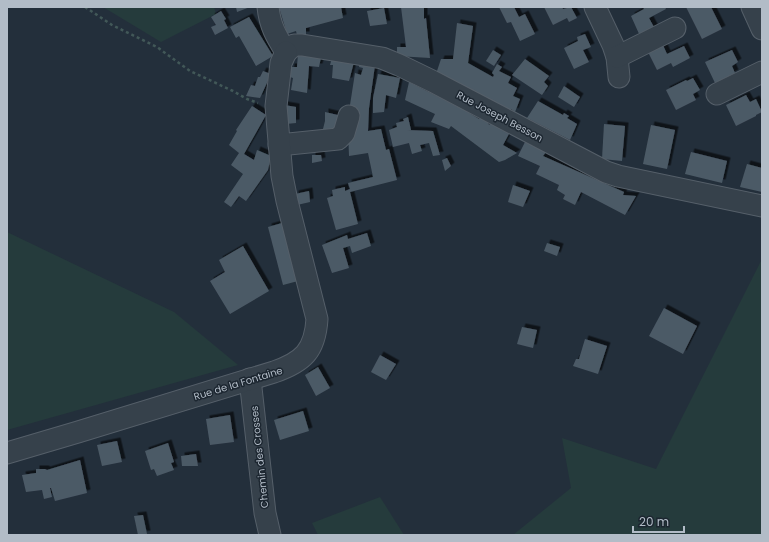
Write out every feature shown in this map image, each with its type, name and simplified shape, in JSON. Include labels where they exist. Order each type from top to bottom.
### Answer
[{"type":"street","points":[[268,7],[270,21],[275,34],[286,52]]},
{"type":"street","points":[[595,7],[613,45],[618,67],[675,28]]},
{"type":"street","points":[[752,7],[762,30]]},
{"type":"street","name":"Rue Joseph Besson","points":[[286,52],[294,46],[302,45],[382,58],[432,81],[606,172],[618,176],[762,206]]},
{"type":"street","name":"Rue de la Fontaine","points":[[7,453],[250,379],[290,366],[303,357],[311,345],[316,332],[317,319],[282,176],[276,106],[281,63],[286,52]]},
{"type":"street","points":[[717,94],[762,72]]},
{"type":"street","points":[[279,145],[338,139],[344,133],[348,116]]},
{"type":"street","name":"Chemin des Crosses","points":[[250,379],[265,513],[270,535]]},
{"type":"path","points":[[85,7],[112,26],[157,47],[190,71],[259,104],[276,106]]},
{"type":"green space","points":[[103,7],[214,7],[216,14],[161,42]]},
{"type":"green space","points":[[7,232],[174,312],[238,365],[7,430]]},
{"type":"green space","points":[[762,259],[762,535],[513,535],[571,488],[562,438],[656,469]]},
{"type":"green space","points":[[380,497],[404,535],[318,535],[312,523]]},
{"type":"building","points":[[236,7],[250,7],[237,12]]},
{"type":"building","points":[[279,7],[341,7],[343,18],[306,28],[306,35],[297,35],[296,31],[287,34]]},
{"type":"building","points":[[401,7],[424,7],[424,19],[426,18],[430,58],[397,56],[397,47],[406,47]]},
{"type":"building","points":[[499,7],[514,7],[519,17],[525,14],[535,34],[520,41],[511,22],[507,23]]},
{"type":"building","points":[[544,7],[562,7],[563,9],[571,7],[577,18],[569,22],[567,18],[553,25]]},
{"type":"building","points":[[643,7],[665,7],[666,9],[649,18],[655,29],[640,36],[631,16],[644,9]]},
{"type":"building","points":[[686,7],[711,7],[722,29],[702,39]]},
{"type":"building","points":[[384,8],[387,24],[370,26],[367,11]]},
{"type":"building","points":[[221,11],[226,19],[224,20],[228,28],[215,35],[211,27],[216,25],[211,17]]},
{"type":"building","points":[[249,17],[273,56],[256,66],[239,36],[236,38],[230,27]]},
{"type":"building","points":[[457,23],[473,26],[468,63],[493,77],[494,75],[492,73],[497,64],[502,67],[499,71],[511,77],[508,83],[517,88],[513,96],[520,99],[515,112],[511,109],[509,112],[436,74],[441,59],[453,59]]},
{"type":"building","points":[[585,34],[591,47],[583,50],[589,62],[574,69],[564,48],[578,41],[577,37]]},
{"type":"building","points":[[662,43],[667,54],[684,46],[690,58],[673,67],[671,63],[657,70],[647,50]]},
{"type":"building","points":[[493,50],[501,55],[494,66],[486,61]]},
{"type":"building","points":[[732,50],[738,62],[732,66],[735,73],[715,83],[705,62]]},
{"type":"building","points":[[298,53],[321,57],[319,67],[309,66],[307,93],[291,90],[293,78],[290,77],[291,67],[297,67]]},
{"type":"building","points":[[332,58],[354,62],[349,81],[332,78],[333,65],[330,65]]},
{"type":"building","points":[[525,59],[549,76],[544,82],[548,86],[542,95],[512,75]]},
{"type":"building","points":[[360,61],[375,65],[369,108],[368,131],[381,129],[386,150],[389,149],[397,180],[350,192],[358,224],[336,230],[327,198],[333,196],[332,190],[345,187],[345,191],[350,189],[348,183],[373,177],[368,153],[349,156],[348,130],[352,129],[352,105],[350,105],[355,73],[361,75],[363,68],[359,67]]},
{"type":"building","points":[[263,71],[271,74],[260,98],[246,96],[251,85],[255,86],[258,77],[260,77]]},
{"type":"building","points":[[378,74],[400,78],[396,98],[386,95],[384,112],[373,113],[373,98]]},
{"type":"building","points":[[693,78],[700,90],[693,94],[696,100],[676,110],[666,90]]},
{"type":"building","points":[[409,82],[479,119],[481,118],[488,122],[489,125],[491,123],[511,130],[503,145],[517,153],[499,162],[451,126],[449,129],[431,122],[435,114],[405,100]]},
{"type":"building","points":[[564,86],[580,97],[574,107],[558,97]]},
{"type":"building","points":[[746,95],[750,102],[756,99],[762,112],[736,126],[726,105]]},
{"type":"building","points":[[538,101],[563,115],[564,113],[569,116],[567,118],[577,124],[570,140],[527,118]]},
{"type":"building","points":[[284,105],[296,107],[296,123],[286,124]]},
{"type":"building","points":[[252,106],[266,115],[244,154],[254,160],[257,150],[271,156],[268,170],[246,201],[239,196],[231,207],[224,202],[243,174],[231,165],[239,153],[229,145],[237,131],[236,130]]},
{"type":"building","points":[[325,112],[342,116],[338,132],[323,129]]},
{"type":"building","points":[[408,117],[411,130],[407,130],[433,131],[440,155],[433,156],[429,143],[420,145],[422,151],[412,154],[409,143],[393,147],[389,130],[397,127],[396,123],[404,121],[403,119]]},
{"type":"building","points":[[604,124],[625,126],[622,161],[602,159]]},
{"type":"building","points":[[651,125],[675,130],[667,169],[643,164]]},
{"type":"building","points":[[525,142],[546,152],[543,156],[624,192],[623,195],[636,196],[625,215],[581,192],[575,205],[563,199],[565,195],[557,190],[559,185],[536,174],[540,166],[518,156]]},
{"type":"building","points":[[691,152],[727,161],[722,183],[685,174]]},
{"type":"building","points":[[312,155],[321,155],[322,161],[312,163]]},
{"type":"building","points":[[447,158],[451,166],[445,171],[442,160]]},
{"type":"building","points":[[747,164],[762,168],[762,192],[740,187]]},
{"type":"building","points":[[513,185],[530,191],[523,207],[508,202]]},
{"type":"building","points":[[309,191],[310,202],[297,205],[295,194]]},
{"type":"building","points":[[282,223],[298,281],[283,285],[268,227]]},
{"type":"building","points":[[367,233],[371,246],[352,253],[350,246],[343,248],[349,268],[332,273],[322,245],[347,235],[348,239]]},
{"type":"building","points":[[547,243],[560,247],[557,256],[544,251]]},
{"type":"building","points":[[243,246],[269,291],[230,314],[210,281],[225,272],[219,260]]},
{"type":"building","points":[[664,308],[697,326],[683,354],[649,336]]},
{"type":"building","points":[[522,327],[537,330],[533,348],[517,344]]},
{"type":"building","points":[[585,339],[607,346],[598,374],[573,366],[576,359],[579,359]]},
{"type":"building","points":[[380,355],[396,364],[386,380],[371,372]]},
{"type":"building","points":[[318,367],[330,388],[316,396],[305,375]]},
{"type":"building","points":[[303,411],[309,431],[280,440],[274,420]]},
{"type":"building","points":[[230,415],[234,442],[210,445],[206,419]]},
{"type":"building","points":[[117,441],[122,462],[102,466],[97,445]]},
{"type":"building","points":[[168,443],[174,462],[171,463],[174,470],[157,476],[154,469],[151,470],[145,451]]},
{"type":"building","points":[[196,454],[198,466],[182,466],[181,456]]},
{"type":"building","points":[[80,460],[87,493],[55,501],[51,488],[52,497],[44,499],[42,490],[26,492],[22,475],[36,473],[36,469],[47,470]]},
{"type":"building","points":[[143,515],[147,534],[138,535],[134,516]]}]
